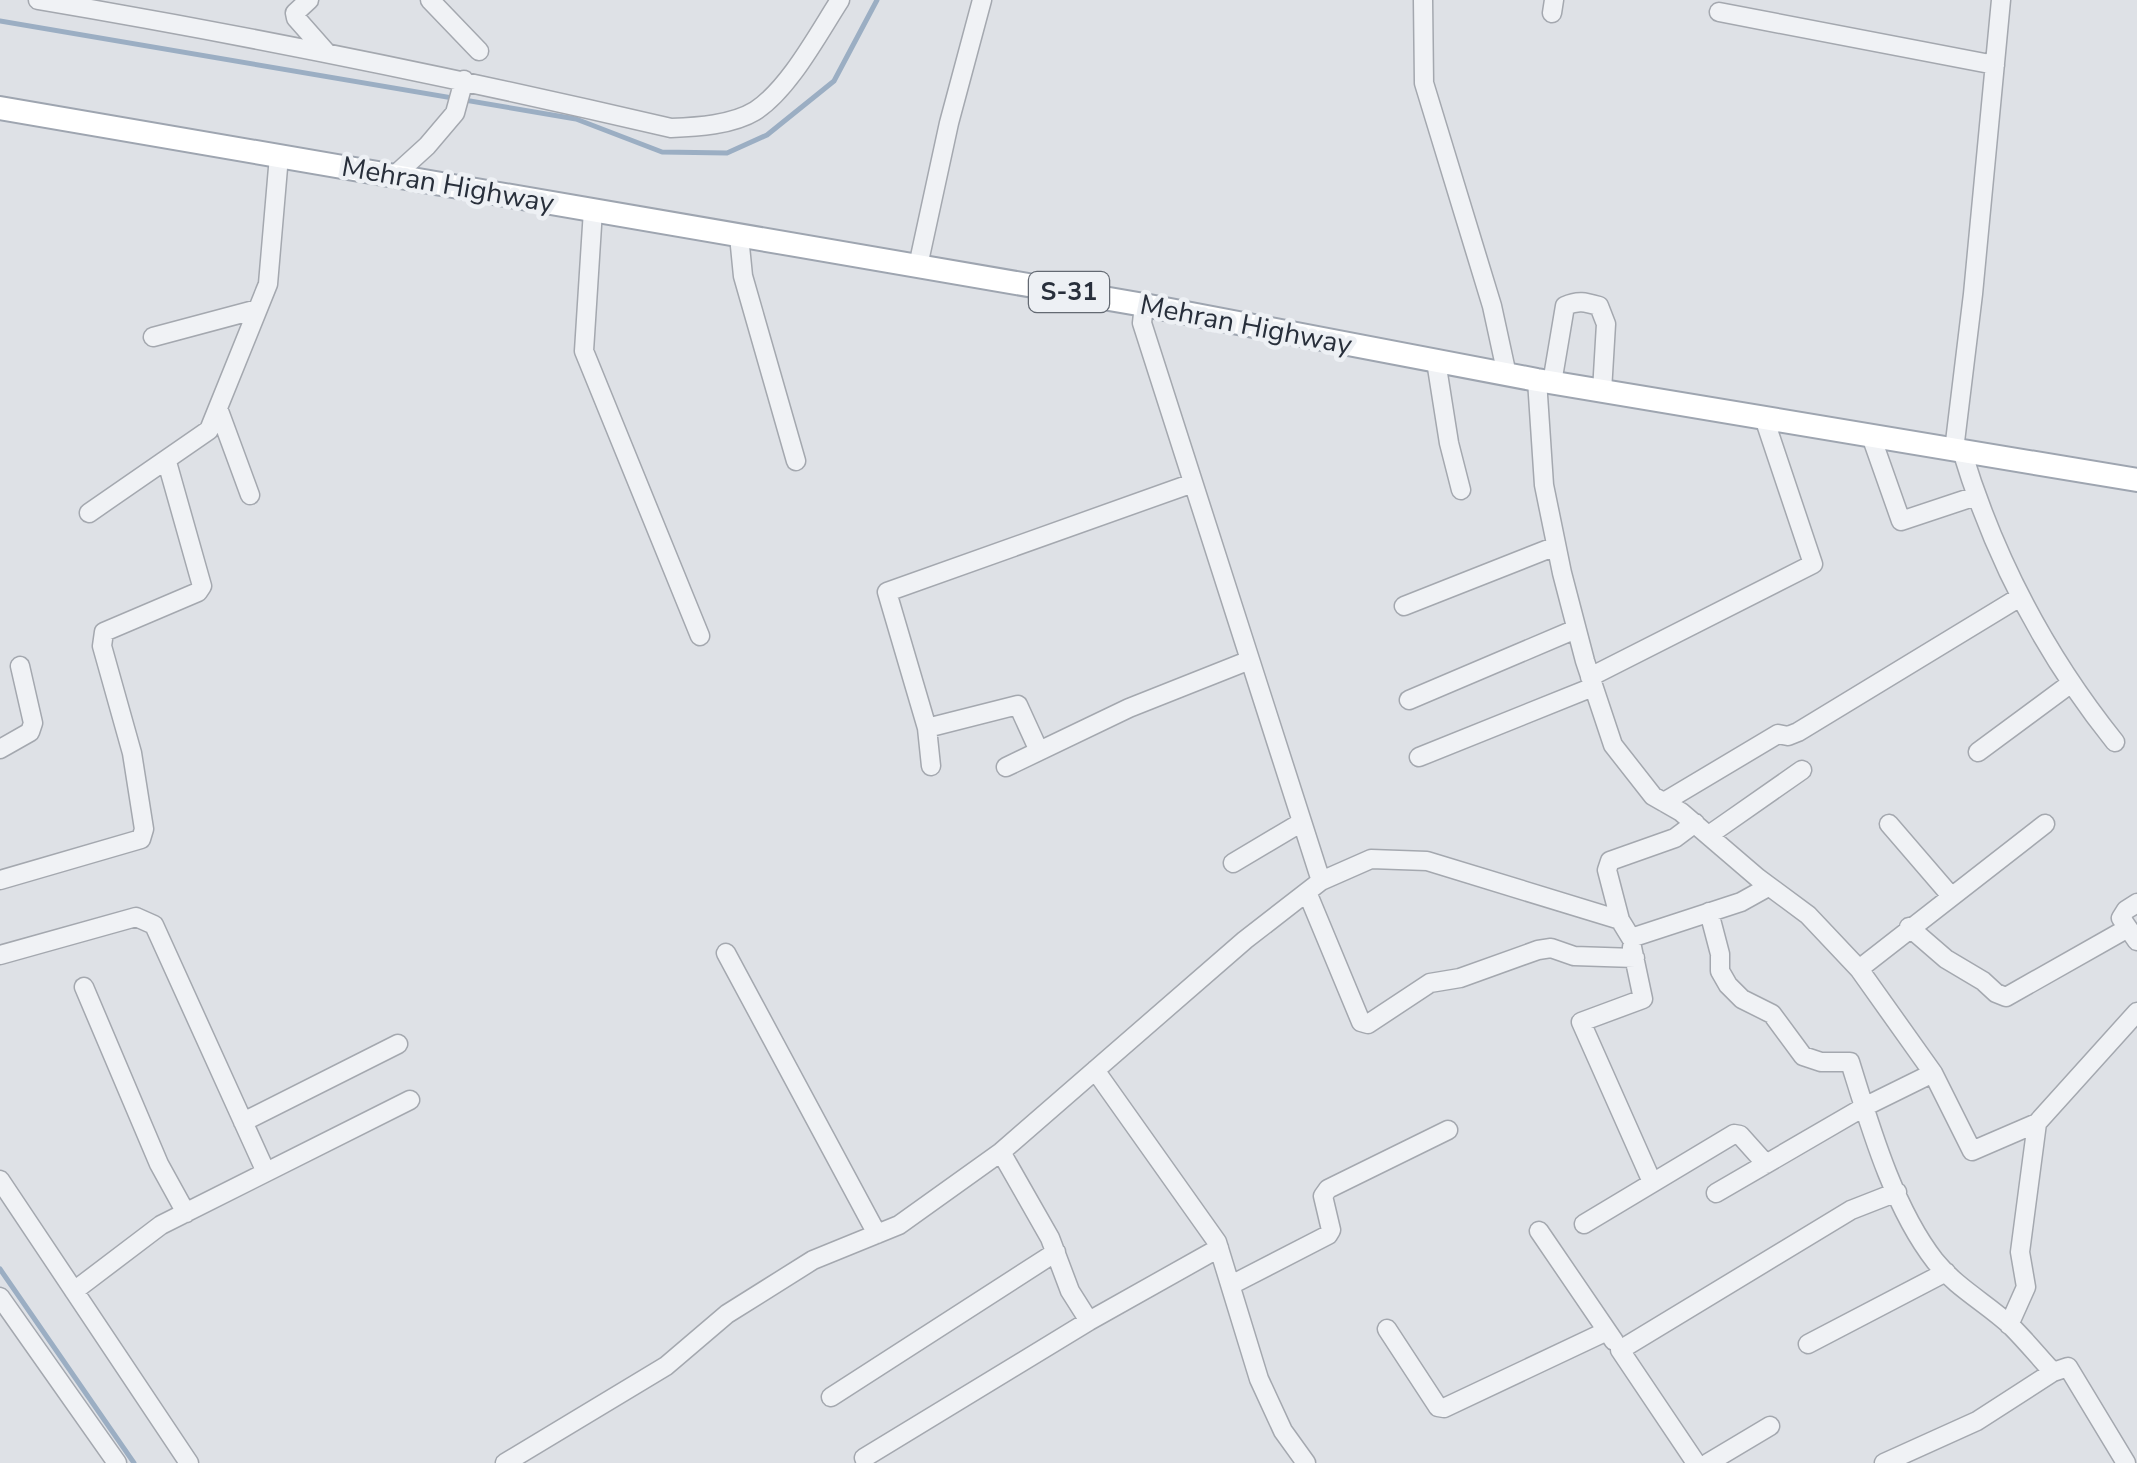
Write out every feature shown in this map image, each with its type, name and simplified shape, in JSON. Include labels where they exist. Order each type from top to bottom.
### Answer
[{"type":"main road","name":"Mehran Highway","points":[[0,108],[918,266],[1544,381],[2137,480]]},
{"type":"street","points":[[38,0],[326,52],[462,93],[671,128],[701,126],[752,113],[772,97],[840,0]]},
{"type":"street","points":[[309,0],[295,13],[296,18],[326,52]]},
{"type":"street","points":[[430,0],[479,50]]},
{"type":"street","points":[[918,266],[949,123],[982,0]]},
{"type":"street","points":[[1423,0],[1424,84],[1492,306],[1507,374]]},
{"type":"street","points":[[2000,0],[1958,450],[2020,597],[2070,684],[2115,742]]},
{"type":"street","points":[[1719,12],[1995,64]]},
{"type":"street","points":[[394,176],[427,146],[462,93]]},
{"type":"street","points":[[89,513],[209,430],[268,284],[279,156]]},
{"type":"street","points":[[593,210],[584,351],[700,636]]},
{"type":"street","points":[[739,236],[743,276],[796,460]]},
{"type":"street","points":[[1602,391],[1606,324],[1598,306],[1576,301],[1565,306],[1544,381],[1544,484],[1576,629],[1613,745],[1654,796],[1702,829],[1808,915],[1860,968],[1932,1073],[1972,1151],[2038,1122],[2137,1012]]},
{"type":"street","points":[[1144,306],[1142,323],[1302,822],[1314,887],[1361,1022],[1368,1024],[1430,983],[1460,978],[1538,950],[1552,948],[1574,956],[1635,958]]},
{"type":"street","points":[[153,337],[258,309]]},
{"type":"street","points":[[1436,361],[1461,490]]},
{"type":"street","points":[[218,408],[250,495]]},
{"type":"street","points":[[1419,757],[1592,682],[1813,564],[1764,418]]},
{"type":"street","points":[[1870,436],[1902,521],[1976,496]]},
{"type":"street","points":[[0,880],[141,840],[144,829],[132,753],[102,646],[104,632],[198,592],[202,586],[167,462]]},
{"type":"street","points":[[930,766],[927,728],[887,592],[1193,483]]},
{"type":"street","points":[[1404,606],[1556,546]]},
{"type":"street","points":[[1664,802],[1778,734],[1798,732],[2020,597]]},
{"type":"street","points":[[1409,700],[1576,629]]},
{"type":"street","points":[[1006,767],[1129,708],[1250,660]]},
{"type":"street","points":[[0,750],[30,732],[33,723],[20,666]]},
{"type":"street","points":[[1978,752],[2070,684]]},
{"type":"street","points":[[927,728],[1018,705],[1040,750]]},
{"type":"street","points":[[1652,1182],[1581,1022],[1643,999],[1630,938],[1620,920],[1608,870],[1610,861],[1702,829],[1802,770]]},
{"type":"street","points":[[1233,864],[1302,822]]},
{"type":"street","points":[[1889,824],[1951,896]]},
{"type":"street","points":[[1860,968],[2045,824]]},
{"type":"street","points":[[505,1463],[666,1366],[727,1314],[813,1260],[900,1224],[1001,1152],[1245,940],[1314,887],[1371,859],[1427,861],[1620,920]]},
{"type":"street","points":[[1630,938],[1741,902],[1768,886]]},
{"type":"street","points":[[1909,927],[1946,959],[2006,997],[2132,935],[2122,918],[2137,903]]},
{"type":"street","points":[[1709,912],[1720,954],[1720,971],[1728,986],[1742,999],[1772,1014],[1803,1056],[1822,1062],[1850,1062],[1910,1222],[1962,1290],[2009,1325],[2053,1372]]},
{"type":"street","points":[[0,956],[136,917],[154,925],[265,1170]]},
{"type":"street","points":[[726,953],[877,1234]]},
{"type":"street","points":[[84,988],[159,1164],[186,1212]]},
{"type":"street","points":[[244,1122],[398,1044]]},
{"type":"street","points":[[1096,1070],[1219,1248],[1259,1380],[1283,1431],[1306,1463]]},
{"type":"street","points":[[1716,1193],[1864,1107],[1932,1073]]},
{"type":"street","points":[[74,1291],[147,1234],[265,1170],[410,1100]]},
{"type":"street","points":[[2009,1325],[2026,1287],[2020,1252],[2038,1122]]},
{"type":"street","points":[[1232,1285],[1328,1235],[1331,1230],[1323,1196],[1328,1189],[1448,1130]]},
{"type":"street","points":[[1584,1224],[1734,1134],[1740,1135],[1766,1164]]},
{"type":"street","points":[[1001,1152],[1089,1321]]},
{"type":"street","points":[[0,1180],[188,1463]]},
{"type":"street","points":[[1620,1350],[1851,1210],[1897,1192]]},
{"type":"street","points":[[1539,1231],[1696,1463]]},
{"type":"street","points":[[864,1458],[1089,1321],[1219,1248]]},
{"type":"street","points":[[830,1397],[1056,1252]]},
{"type":"street","points":[[1808,1344],[1946,1272]]},
{"type":"street","points":[[0,1297],[117,1463]]},
{"type":"street","points":[[1387,1329],[1438,1407],[1444,1408],[1607,1331]]},
{"type":"street","points":[[1885,1463],[1977,1421],[2053,1372],[2068,1367],[2126,1463]]},
{"type":"street","points":[[1708,1463],[1770,1426]]},
{"type":"waterway","points":[[0,21],[576,119],[662,152],[727,153],[767,135],[834,81],[877,0]]},
{"type":"waterway","points":[[0,1269],[134,1463]]}]
